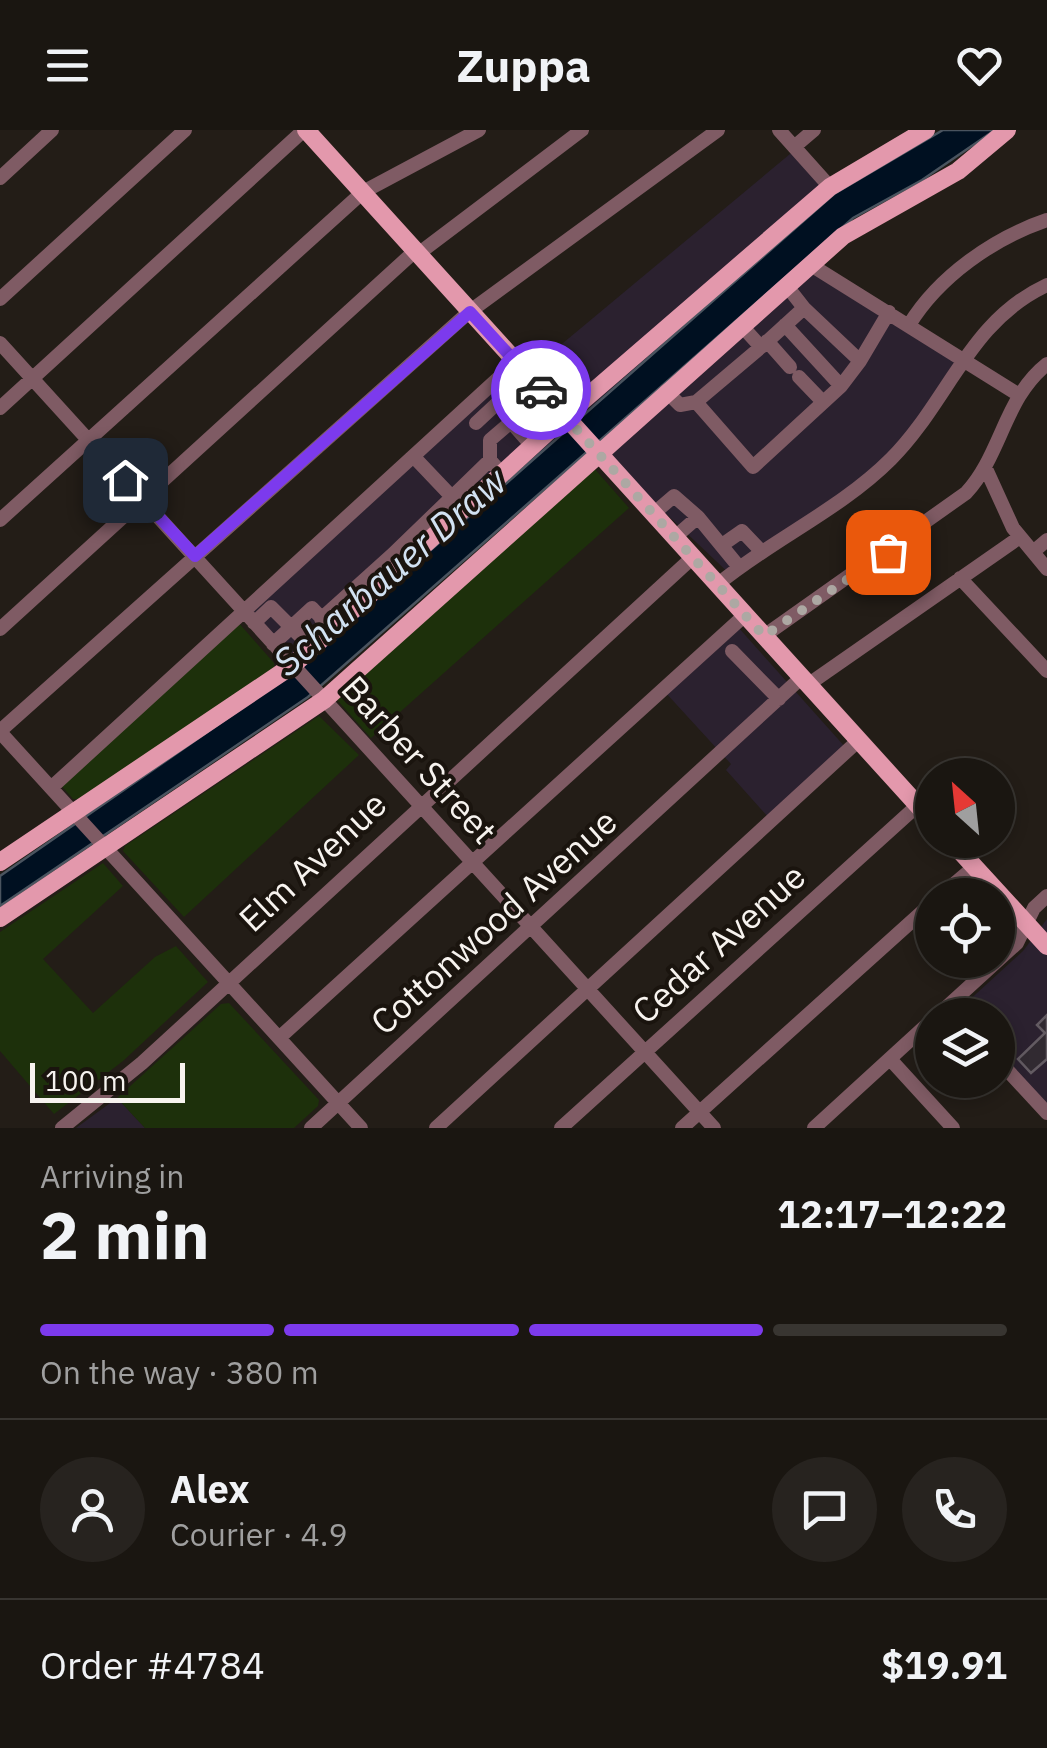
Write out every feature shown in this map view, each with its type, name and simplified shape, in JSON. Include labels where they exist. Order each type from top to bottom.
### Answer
[{"type":"main road","points":[[305,130],[915,802]]},
{"type":"main road","points":[[0,862],[293,665],[312,648],[327,624],[496,467],[568,419],[830,187],[926,130]]},
{"type":"main road","points":[[0,918],[324,700],[596,451],[786,285],[863,222],[979,157],[1007,130]]},
{"type":"main road","points":[[967,858],[1047,946]]},
{"type":"street","points":[[0,178],[52,130]]},
{"type":"street","points":[[0,299],[185,130]]},
{"type":"street","points":[[0,408],[305,130]]},
{"type":"street","points":[[0,520],[363,192],[478,130]]},
{"type":"street","points":[[0,629],[417,253],[582,130]]},
{"type":"street","points":[[361,1128],[0,732],[470,312],[718,130]]},
{"type":"street","points":[[779,130],[830,187]]},
{"type":"street","points":[[794,147],[814,130]]},
{"type":"street","points":[[909,325],[936,292],[983,251],[1047,220]]},
{"type":"street","points":[[811,265],[1020,395]]},
{"type":"street","points":[[786,285],[804,308],[860,361]]},
{"type":"street","points":[[717,585],[888,462],[922,423],[962,357],[1000,314],[1047,286]]},
{"type":"street","points":[[666,391],[680,404],[696,402],[804,308]]},
{"type":"street","points":[[696,402],[752,467],[841,386],[889,312]]},
{"type":"street","points":[[742,325],[823,402]]},
{"type":"street","points":[[784,326],[841,386]]},
{"type":"street","name":"Barber Street","points":[[0,343],[714,1128]]},
{"type":"street","points":[[52,787],[249,617],[516,362]]},
{"type":"street","points":[[764,636],[914,533],[987,470],[1020,395],[1047,364]]},
{"type":"street","points":[[476,423],[506,394],[516,392],[532,379]]},
{"type":"street","points":[[490,440],[510,422],[521,404],[516,392]]},
{"type":"street","points":[[465,410],[490,440],[496,467]]},
{"type":"street","points":[[510,422],[532,446]]},
{"type":"street","points":[[414,457],[458,503]]},
{"type":"street","points":[[987,470],[994,493],[1020,536],[1047,569]]},
{"type":"street","points":[[653,514],[674,496],[698,517],[739,566]]},
{"type":"street","points":[[674,538],[698,517]]},
{"type":"street","points":[[722,545],[742,531],[762,552]]},
{"type":"street","name":"Cottonwood Avenue","points":[[311,1128],[779,699],[1020,536]]},
{"type":"street","points":[[1032,552],[1047,540]]},
{"type":"street","name":"Elm Avenue","points":[[62,1128],[142,1062],[692,558]]},
{"type":"street","points":[[960,578],[1047,672]]},
{"type":"street","points":[[249,617],[271,607],[312,648]]},
{"type":"street","points":[[273,644],[312,608],[327,624]]},
{"type":"street","points":[[280,1038],[745,615]]},
{"type":"street","points":[[732,651],[779,699]]},
{"type":"street","points":[[436,1128],[859,740]]},
{"type":"street","name":"Cedar Avenue","points":[[562,1128],[915,808]]},
{"type":"street","points":[[960,878],[974,866]]},
{"type":"street","points":[[962,998],[1016,943],[1047,896]]},
{"type":"street","points":[[682,1128],[915,917]]},
{"type":"street","points":[[817,1127],[915,1036]]},
{"type":"street","points":[[890,1059],[953,1128]]},
{"type":"street","points":[[1015,1079],[1047,1114]]},
{"type":"shaded area","points":[[796,149],[845,203],[786,256],[964,361],[912,444],[735,579],[584,436],[309,681],[246,612],[519,364],[527,373]]},
{"type":"shaded area","points":[[738,627],[846,748],[769,818],[726,770],[731,764],[665,692]]},
{"type":"shaded area","points":[[1047,919],[1047,1120],[1015,1085],[1015,998],[972,998],[993,978],[1015,978],[1015,958]]},
{"type":"shaded area","points":[[117,1098],[145,1128],[76,1128]]},
{"type":"green space","points":[[593,467],[629,508],[371,738],[338,701],[339,692]]},
{"type":"green space","points":[[237,621],[274,663],[274,669],[80,799],[73,799],[59,783]]},
{"type":"green space","points":[[319,716],[359,755],[184,917],[123,851],[125,846]]},
{"type":"green space","points":[[103,863],[123,886],[43,959],[93,1013],[155,957],[176,946],[208,982],[123,1061],[54,1114],[0,1051],[0,932]]},
{"type":"green space","points":[[229,1003],[319,1100],[318,1106],[294,1128],[145,1128],[117,1098],[221,1004]]},
{"type":"water","points":[[943,130],[995,130],[922,180],[853,218],[308,697],[0,906],[0,876],[288,676],[834,194]]},
{"type":"building","points":[[1047,1015],[1047,1059],[1031,1073],[1018,1059],[1045,1033],[1037,1025]]},
{"type":"way so far","points":[[541,390],[764,636],[888,552]]},
{"type":"route","points":[[125,480],[195,556],[470,312],[541,390]]},
{"type":"water label","name":"Scharbauer Draw","points":[[390,572]]}]
